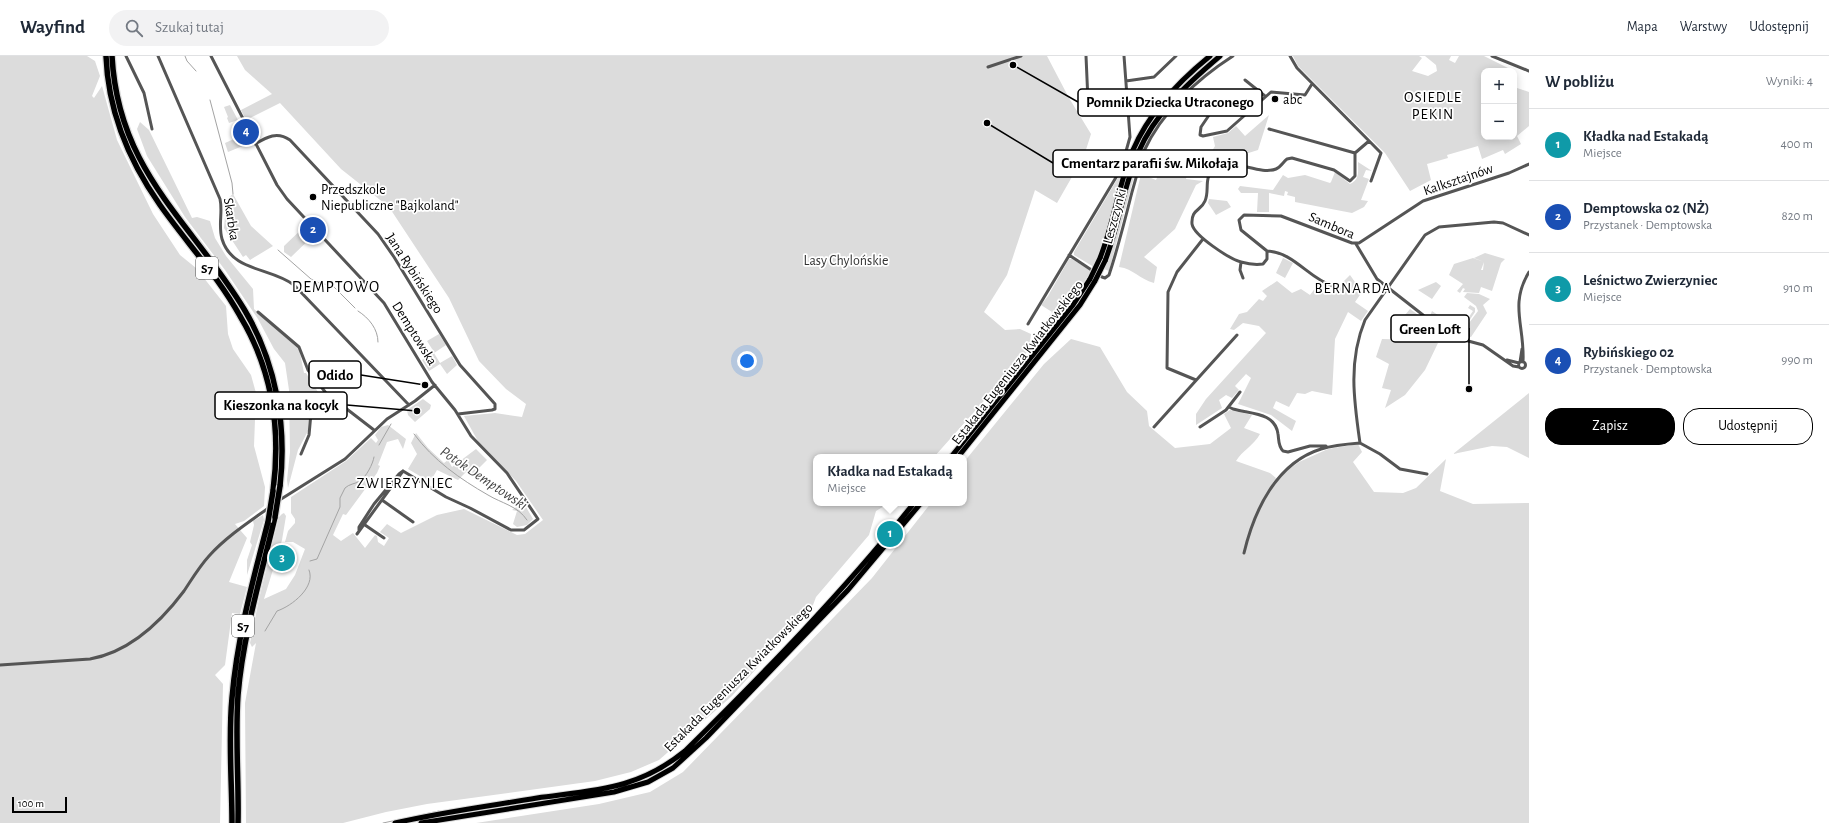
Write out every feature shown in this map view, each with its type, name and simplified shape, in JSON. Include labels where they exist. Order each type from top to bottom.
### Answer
[{"type":"highway","name":"S7","points":[[106,56],[112,103],[121,131],[138,170],[160,206],[228,296],[247,328],[261,359],[269,389],[275,427],[276,456],[274,491],[241,634],[235,672],[231,716],[232,823]]},
{"type":"highway","name":"S7","points":[[112,56],[119,106],[130,139],[140,160],[164,201],[232,291],[249,319],[263,349],[276,392],[280,415],[282,448],[280,486],[275,517],[248,628],[240,683],[237,722],[238,823]]},
{"type":"highway","name":"Estakada Eugeniusza Kwiatkowskiego","points":[[953,454],[1073,305],[1103,259],[1127,167],[1138,140],[1166,99],[1208,56]]},
{"type":"highway","name":"Estakada Eugeniusza Kwiatkowskiego","points":[[960,454],[1093,286],[1131,172],[1142,145],[1170,103],[1192,80],[1220,56]]},
{"type":"highway","points":[[1213,62],[1223,56]]},
{"type":"highway","name":"Estakada Eugeniusza Kwiatkowskiego","points":[[823,613],[912,506]]},
{"type":"highway","name":"Estakada Eugeniusza Kwiatkowskiego","points":[[421,823],[623,790],[637,786],[662,775],[687,753],[868,568],[919,506]]},
{"type":"highway","name":"Estakada Eugeniusza Kwiatkowskiego","points":[[395,823],[450,812],[622,785],[657,771],[687,753]]},
{"type":"street","points":[[126,56],[144,93],[152,129]]},
{"type":"street","name":"Skarbka","points":[[158,56],[220,199],[221,233],[229,253],[245,265],[280,276],[294,285],[409,405]]},
{"type":"street","name":"Demptowska","points":[[211,56],[254,144],[272,177],[287,199],[384,303],[435,385],[458,414],[470,436],[507,473],[538,519],[524,530],[511,530],[446,497],[403,471]]},
{"type":"street","points":[[988,67],[1021,56]]},
{"type":"street","points":[[1086,56],[1088,101]]},
{"type":"street","points":[[1124,56],[1126,81],[1154,77],[1176,56]]},
{"type":"street","name":"Leszczynki","points":[[1069,255],[1102,277],[1109,275],[1139,165],[1149,141],[1160,124],[1180,100],[1214,69],[1233,56]]},
{"type":"street","points":[[1290,56],[1297,68],[1312,84],[1381,153],[1371,181]]},
{"type":"street","points":[[1492,56],[1529,71]]},
{"type":"street","points":[[1245,80],[1265,96]]},
{"type":"street","name":"Leszczynki","points":[[1028,324],[1121,169],[1130,141],[1126,81]]},
{"type":"street","points":[[1222,96],[1201,127],[1200,135],[1203,136],[1227,131],[1265,96],[1273,92],[1306,95],[1312,84]]},
{"type":"street","points":[[1269,129],[1355,153]]},
{"type":"street","name":"Jana Rybińskiego","points":[[254,144],[270,136],[277,135],[290,140],[349,205],[362,216],[384,242],[460,365],[495,404],[495,409],[492,410],[458,414]]},
{"type":"street","points":[[1333,286],[1322,282],[1293,260],[1267,251],[1267,259],[1263,264],[1241,262],[1196,233],[1192,225],[1194,212],[1205,201],[1210,174],[1220,166],[1230,164],[1271,170],[1279,168],[1287,158],[1292,158],[1331,169],[1350,181],[1355,176],[1355,153],[1369,141]]},
{"type":"street","name":"Kalksztajnów","points":[[1356,244],[1363,242],[1418,204],[1430,198],[1509,173],[1529,164]]},
{"type":"street","name":"Sambora","points":[[1267,251],[1241,230],[1239,220],[1247,214],[1279,215],[1356,244],[1373,272],[1387,287],[1423,315],[1443,334],[1477,343],[1503,359],[1529,366]]},
{"type":"street","points":[[1360,443],[1354,405],[1355,352],[1364,320],[1421,240],[1435,228],[1499,222],[1529,235]]},
{"type":"street","points":[[1196,380],[1167,368],[1169,329],[1167,299],[1169,287],[1177,272],[1204,239]]},
{"type":"street","points":[[1241,262],[1240,270],[1243,278]]},
{"type":"street","points":[[1529,272],[1520,289],[1518,300],[1523,341],[1522,364],[1529,362]]},
{"type":"street","points":[[258,312],[294,341],[300,349],[308,370],[326,393],[374,430]]},
{"type":"street","points":[[1154,427],[1237,335]]},
{"type":"street","points":[[0,665],[90,659],[105,656],[138,639],[165,612],[209,556],[233,534],[288,495],[345,459],[387,419],[409,405],[435,385]]},
{"type":"street","points":[[1200,428],[1229,406],[1240,392]]},
{"type":"street","points":[[301,454],[309,435],[312,402],[326,393]]},
{"type":"street","points":[[1229,406],[1233,409],[1270,418],[1277,428],[1280,447],[1283,451],[1288,452],[1310,446],[1360,443],[1376,451],[1400,469],[1427,474]]},
{"type":"street","points":[[1244,553],[1250,528],[1263,501],[1277,479],[1283,472],[1304,458],[1330,446]]},
{"type":"street","points":[[359,530],[365,525],[403,471]]},
{"type":"street","points":[[357,534],[359,527],[374,504],[398,474],[403,471]]},
{"type":"street","points":[[382,500],[413,522]]},
{"type":"street","points":[[365,525],[384,538]]},
{"type":"green space","points":[[0,56],[87,56],[95,61],[100,76],[92,96],[94,98],[102,86],[117,140],[153,214],[180,255],[196,268],[226,306],[228,334],[233,349],[251,375],[256,393],[254,446],[265,487],[264,506],[244,521],[235,524],[247,538],[229,582],[247,587],[240,614],[232,613],[225,665],[215,675],[223,684],[220,823],[0,823]]},
{"type":"green space","name":"Lasy Chylońskie","points":[[237,56],[1047,56],[1069,98],[1091,134],[1084,156],[1057,203],[1035,190],[1007,275],[984,312],[1005,330],[1020,329],[1031,334],[1029,350],[937,454],[813,454],[813,506],[884,506],[876,511],[869,535],[816,597],[813,605],[732,696],[659,760],[631,772],[595,781],[427,804],[386,812],[343,823],[246,823],[245,703],[256,643],[252,647],[250,643],[279,517],[282,514],[284,513],[286,516],[282,540],[264,599],[286,589],[295,575],[305,549],[293,542],[285,542],[288,531],[295,523],[295,519],[291,513],[291,497],[346,461],[371,438],[376,443],[378,440],[375,435],[381,427],[388,425],[406,439],[403,449],[398,439],[387,442],[378,465],[380,466],[377,473],[346,515],[343,514],[333,535],[341,541],[353,533],[365,548],[375,535],[377,536],[378,542],[384,546],[389,538],[380,532],[387,524],[401,533],[437,515],[464,509],[517,535],[525,534],[543,520],[516,481],[479,443],[464,416],[495,413],[522,417],[526,404],[506,389],[479,361],[449,298],[389,207],[341,169],[280,103],[246,120],[241,110],[272,94],[245,70]]},
{"type":"green space","points":[[1293,56],[1419,56],[1422,58],[1412,71],[1428,76],[1437,71],[1436,65],[1425,56],[1451,56],[1449,60],[1455,63],[1459,56],[1484,56],[1508,68],[1481,68],[1481,140],[1517,140],[1517,136],[1521,144],[1505,154],[1503,150],[1482,159],[1478,146],[1447,155],[1448,158],[1427,164],[1431,180],[1410,191],[1385,153],[1298,66]]},
{"type":"green space","points":[[1517,88],[1529,92],[1529,126],[1517,136]]},
{"type":"green space","points":[[230,105],[238,120],[229,123],[224,107]]},
{"type":"green space","points":[[1269,115],[1258,150],[1242,155],[1240,160],[1227,160],[1223,163],[1212,151],[1215,146],[1213,137],[1228,133],[1236,126],[1245,136]]},
{"type":"green space","points":[[140,122],[149,130],[192,218],[197,217],[210,221],[215,238],[226,256],[253,289],[254,309],[299,348],[304,373],[306,373],[318,392],[311,397],[308,431],[298,450],[288,488],[287,480],[290,452],[289,390],[285,363],[274,349],[258,319],[225,270],[185,217],[147,156],[137,129]]},
{"type":"green space","points":[[245,134],[250,143],[228,152],[225,143]]},
{"type":"green space","points":[[1150,137],[1135,173],[1109,271],[1104,269],[1116,236],[1135,169]]},
{"type":"green space","points":[[1358,162],[1372,171],[1366,170],[1363,177],[1369,179],[1361,200],[1368,201],[1364,207],[1352,213],[1295,202],[1295,197],[1287,195],[1288,192],[1285,191],[1284,196],[1269,193],[1269,212],[1257,212],[1258,193],[1241,193],[1238,189],[1240,186],[1273,190],[1283,175],[1288,178],[1305,175],[1330,183],[1335,172],[1350,184],[1357,178]]},
{"type":"green space","points":[[1163,165],[1187,175],[1186,179],[1203,181],[1196,185],[1175,229],[1144,257],[1157,267],[1154,283],[1129,270],[1119,267],[1141,174],[1156,180]]},
{"type":"green space","points":[[1122,171],[1123,172],[1103,244],[1094,267],[1074,255],[1074,252]]},
{"type":"green space","points":[[233,194],[251,226],[273,246],[250,260],[246,255],[243,257],[224,228],[226,206],[224,201]]},
{"type":"green space","points":[[1209,199],[1227,201],[1231,207],[1216,215],[1208,203]]},
{"type":"green space","points":[[307,224],[316,233],[291,257],[284,252],[284,246]]},
{"type":"green space","points":[[1485,253],[1505,259],[1501,263],[1492,291],[1481,287],[1479,293],[1463,292],[1465,289],[1463,288],[1460,293],[1457,291],[1463,284],[1449,275],[1454,264],[1473,258],[1484,262],[1474,258]]},
{"type":"green space","points":[[1283,258],[1293,263],[1285,278],[1276,273]]},
{"type":"green space","points":[[1069,259],[1072,259],[1091,271],[1071,302],[1040,340],[1036,337],[1052,312],[1041,305],[1048,296]]},
{"type":"green space","points":[[1350,275],[1362,292],[1355,302],[1368,311],[1361,321],[1348,312],[1335,339],[1332,395],[1312,391],[1305,394],[1297,393],[1289,407],[1276,401],[1273,408],[1296,421],[1292,431],[1271,415],[1238,404],[1251,378],[1246,374],[1235,386],[1239,390],[1232,398],[1226,395],[1219,400],[1222,408],[1196,425],[1196,414],[1206,399],[1266,333],[1259,326],[1243,323],[1234,330],[1230,329],[1239,314],[1247,312],[1259,299],[1263,301],[1267,296],[1262,291],[1277,281],[1292,293],[1301,289],[1310,295],[1320,282],[1333,292]]},
{"type":"green space","points":[[1436,282],[1441,286],[1432,299],[1418,290]]},
{"type":"green space","points":[[1467,293],[1479,294],[1490,299],[1483,305],[1487,313],[1471,337],[1460,335],[1478,311],[1476,306],[1464,297]]},
{"type":"green space","points":[[1470,305],[1475,308],[1475,312],[1463,330],[1457,334],[1445,331],[1434,320],[1437,318],[1432,319],[1430,316],[1432,311],[1460,330],[1473,311],[1468,308]]},
{"type":"green space","points":[[1410,309],[1421,317],[1410,329],[1409,335],[1404,334],[1404,336],[1390,331],[1396,318],[1400,321]]},
{"type":"green space","points":[[439,334],[446,345],[434,353],[440,363],[452,356],[457,365],[447,374],[440,364],[429,371],[422,360],[434,352],[427,341]]},
{"type":"green space","points":[[1419,337],[1438,343],[1425,370],[1405,395],[1385,408],[1391,390],[1382,388],[1389,364],[1376,357],[1382,339],[1416,340]]},
{"type":"green space","points":[[1071,339],[1100,347],[1127,392],[1147,411],[1149,426],[1175,448],[1210,444],[1231,428],[1224,414],[1230,410],[1252,415],[1244,428],[1260,434],[1236,461],[1270,473],[1276,478],[1272,484],[1274,486],[1285,472],[1299,462],[1328,449],[1358,444],[1362,452],[1353,462],[1374,492],[1403,493],[1416,488],[1446,459],[1440,491],[1473,504],[1529,503],[1529,823],[476,823],[599,804],[650,792],[683,772],[872,578],[929,506],[967,506],[967,458],[1044,364]]},
{"type":"green space","points":[[1529,393],[1529,458],[1507,447],[1492,446],[1453,454]]},
{"type":"green space","points":[[423,399],[431,405],[430,409],[415,422],[408,415],[407,410]]},
{"type":"green space","points":[[416,433],[428,448],[444,463],[448,460],[452,467],[476,449],[487,460],[474,473],[466,472],[458,480],[437,470],[430,482],[408,469],[417,454],[411,443]]},
{"type":"green space","points":[[522,503],[533,519],[527,525],[517,527],[513,524],[517,511],[512,510]]},
{"type":"green space","points":[[263,515],[264,520],[247,575],[247,560],[252,545],[250,542],[254,525],[253,521]]},
{"type":"waterway","name":"Potok Demptowski","points":[[185,56],[187,61],[196,71]]},
{"type":"waterway","name":"Potok Demptowski","points":[[210,100],[232,183],[233,194]]},
{"type":"waterway","name":"Potok Demptowski","points":[[278,250],[311,279],[319,283],[333,286],[355,308]]},
{"type":"waterway","name":"Potok Demptowski","points":[[358,311],[366,317],[375,328],[378,342]]},
{"type":"waterway","points":[[379,445],[391,424]]},
{"type":"waterway","name":"Potok Demptowski","points":[[414,434],[438,461],[457,476],[493,498],[519,511],[527,520]]},
{"type":"waterway","points":[[310,561],[317,559],[340,507],[340,498],[345,488],[365,477],[374,457]]},
{"type":"waterway","points":[[265,631],[277,611],[296,600],[306,589],[309,583],[309,570]]},
{"type":"waterway","points":[[383,823],[439,811]]},
{"type":"place","name":"Pomnik Dziecka Utraconego","points":[[1013,65]]},
{"type":"place","name":"abc","points":[[1275,99]]},
{"type":"place","name":"Cmentarz parafii św. Mikołaja","points":[[987,123]]},
{"type":"place","name":"Rybińskiego 02","points":[[246,132]]},
{"type":"place","name":"Przedszkole Niepubliczne \"Bajkoland\"","points":[[313,197]]},
{"type":"place","name":"Demptowska 02 (NŻ)","points":[[313,230]]},
{"type":"place","name":"Odido","points":[[425,385]]},
{"type":"place","name":"Green Loft","points":[[1469,389]]},
{"type":"place","name":"Kieszonka na kocyk","points":[[417,411]]},
{"type":"place","name":"Kładka nad Estakadą","points":[[890,534]]},
{"type":"place","name":"Leśnictwo Zwierzyniec","points":[[282,558]]},
{"type":"district","name":"OSIEDLE PEKIN","points":[[1433,106]]},
{"type":"district","name":"DEMPTOWO","points":[[336,286]]},
{"type":"district","name":"BERNARDA","points":[[1353,288]]},
{"type":"district","name":"ZWIERZYNIEC","points":[[405,483]]}]
